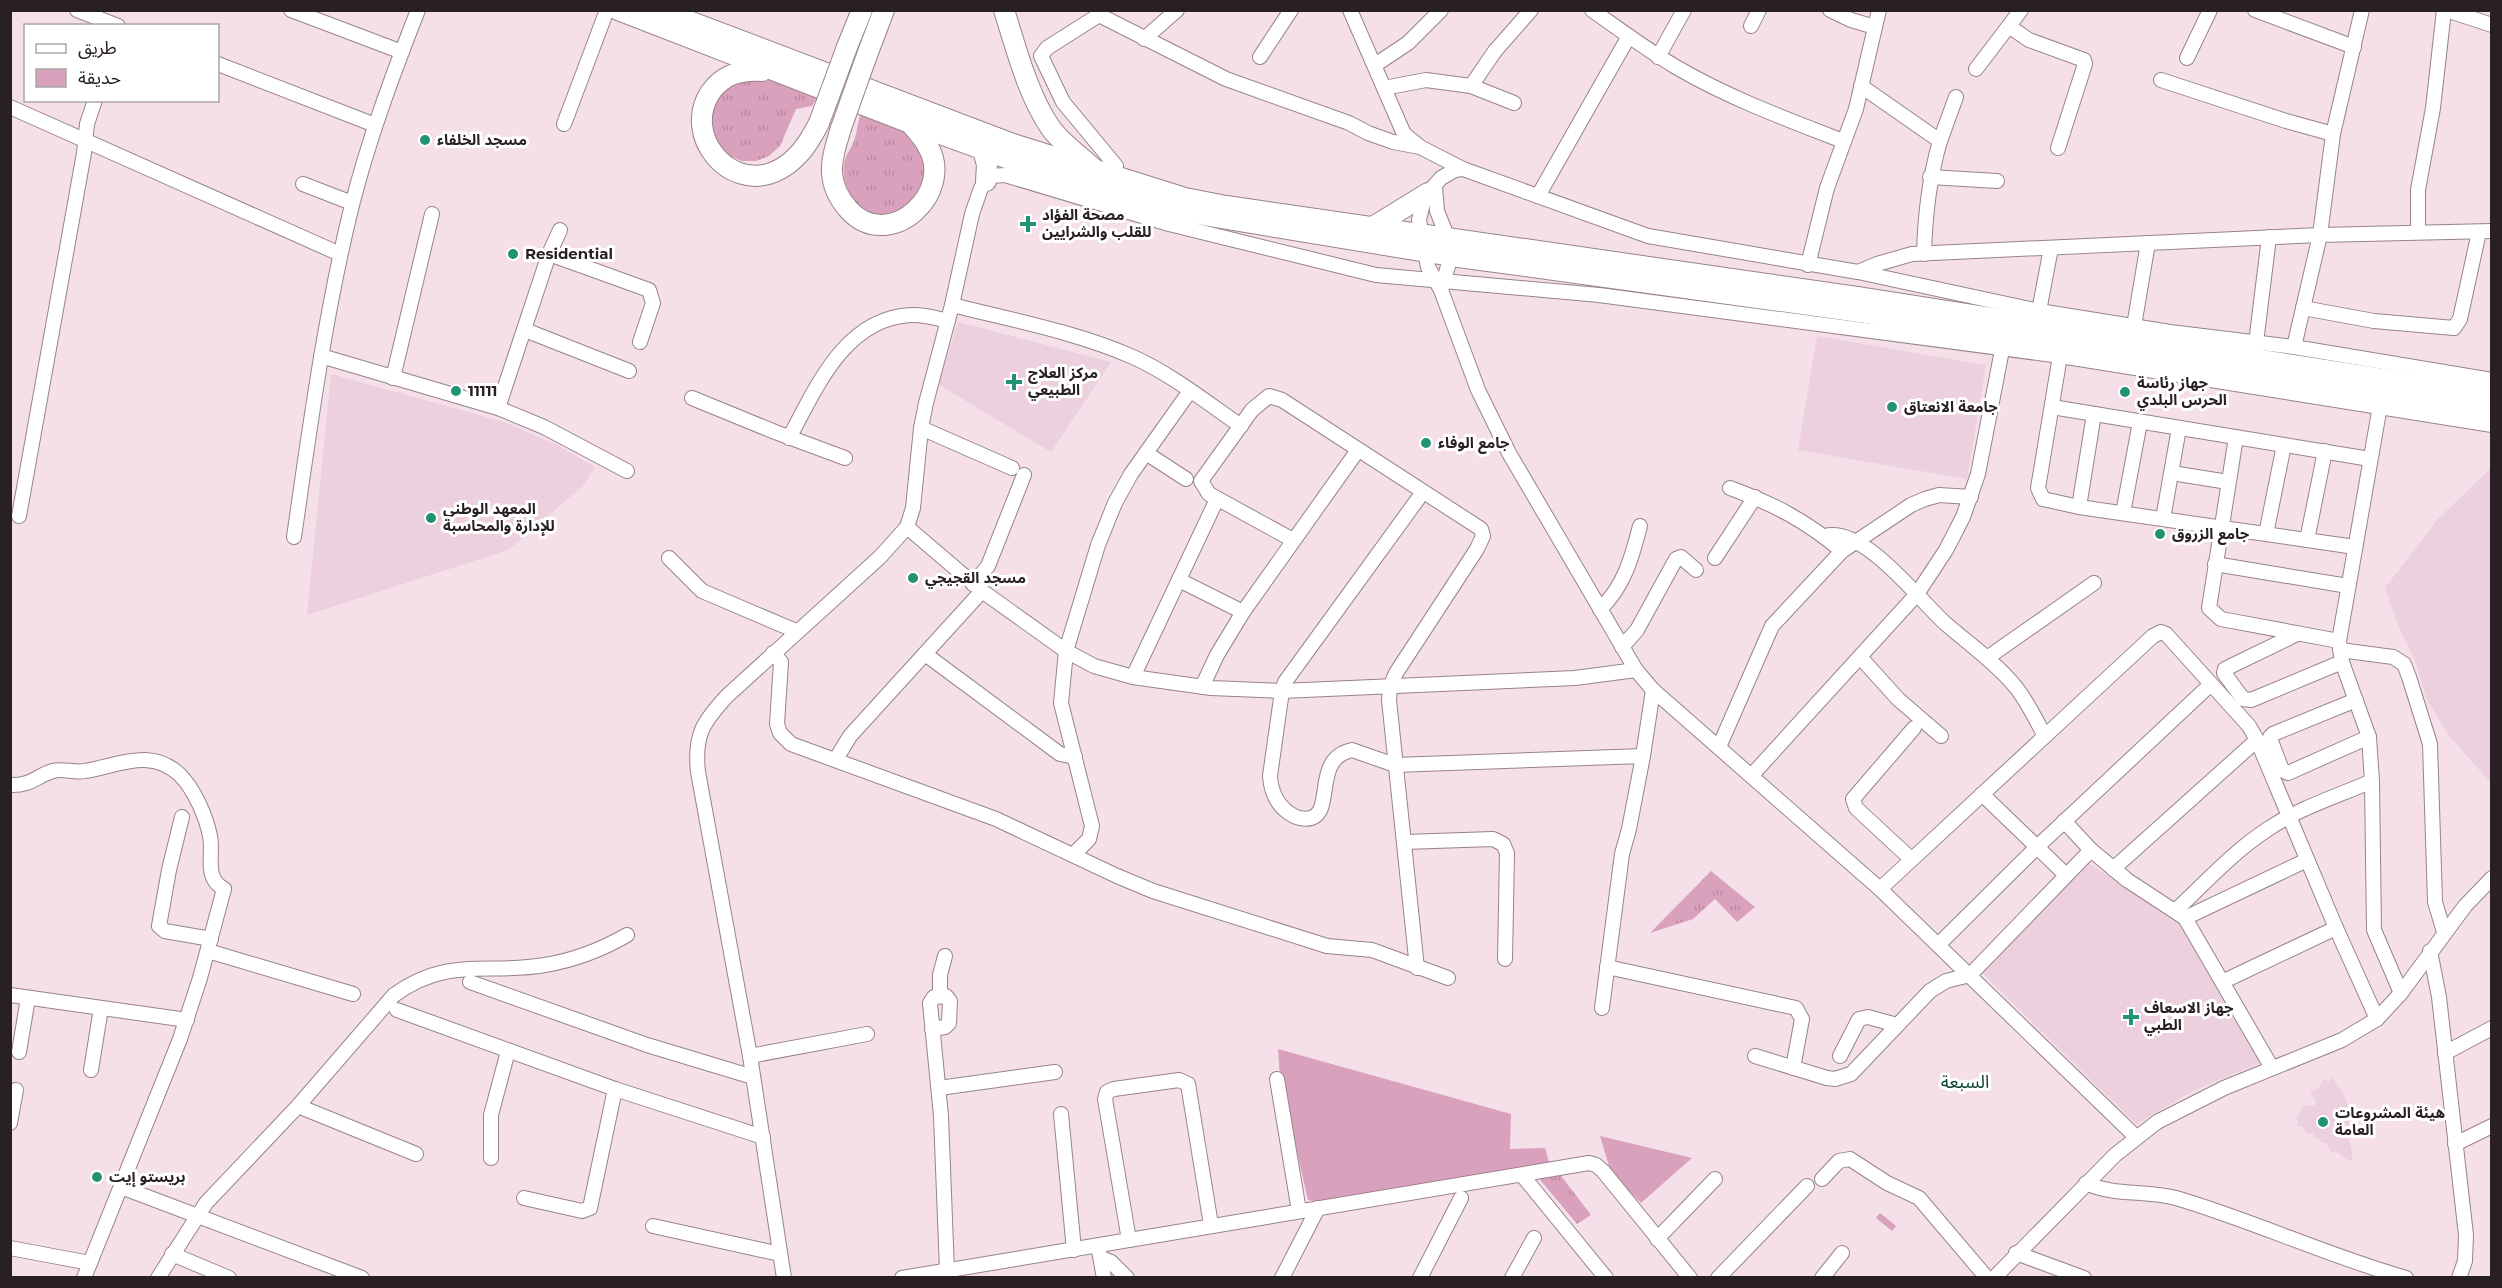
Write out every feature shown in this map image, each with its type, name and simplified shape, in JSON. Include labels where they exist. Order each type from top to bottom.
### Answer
[{"type":"highway","points":[[618,10],[771,71],[983,150],[1185,212],[1857,297],[2492,396]]},
{"type":"highway","points":[[660,10],[991,136],[1105,174],[1206,202],[1371,228],[1422,243]]},
{"type":"highway","points":[[771,71],[736,72],[720,81],[706,99],[701,118],[703,135],[717,159],[734,170],[751,175],[774,172],[789,163],[805,147],[819,123],[862,10]]},
{"type":"highway","points":[[885,10],[841,128],[833,156],[834,186],[840,200],[868,223],[881,226],[898,223],[923,203],[934,183],[928,146],[910,123]]},
{"type":"highway","points":[[1004,10],[1019,58],[1041,112],[1051,128],[1105,174]]},
{"type":"highway","points":[[983,150],[987,165],[986,181]]},
{"type":"highway","points":[[1371,228],[1432,190]]},
{"type":"highway","points":[[1450,246],[1860,312],[2121,360],[2492,413]]},
{"type":"street","points":[[77,10],[113,24]]},
{"type":"street","points":[[291,10],[402,52]]},
{"type":"street","points":[[294,537],[321,356],[352,203],[375,125],[418,10]]},
{"type":"street","points":[[564,124],[607,10]]},
{"type":"street","points":[[1144,39],[1177,10]]},
{"type":"street","points":[[1260,57],[1292,10]]},
{"type":"street","points":[[1350,10],[1400,129],[1420,147],[1463,170],[1648,236],[1858,272],[2039,311],[2294,347],[2492,380]]},
{"type":"street","points":[[1375,65],[1408,43],[1441,10]]},
{"type":"street","points":[[1471,86],[1495,51],[1531,10]]},
{"type":"street","points":[[1592,10],[1659,57],[1726,93],[1844,141]]},
{"type":"street","points":[[1659,57],[1684,10]]},
{"type":"street","points":[[1751,26],[1759,10]]},
{"type":"street","points":[[1830,10],[1851,20],[1875,27]]},
{"type":"street","points":[[1808,265],[1822,205],[1862,86],[1879,10]]},
{"type":"street","points":[[1976,69],[2021,10]]},
{"type":"street","points":[[2187,58],[2210,10]]},
{"type":"street","points":[[2254,10],[2354,47]]},
{"type":"street","points":[[2294,347],[2320,234],[2333,134],[2362,10]]},
{"type":"street","points":[[2418,232],[2418,190],[2432,118],[2445,10],[2492,25]]},
{"type":"street","points":[[1105,174],[1116,166],[1063,102],[1041,56],[1047,48],[1099,15],[1226,79],[1349,123],[1393,142],[1420,147]]},
{"type":"street","points":[[2010,27],[2029,40],[2084,60],[2085,64],[2058,148]]},
{"type":"street","points":[[1538,196],[1582,114],[1629,36]]},
{"type":"street","points":[[219,64],[375,125]]},
{"type":"street","points":[[1384,88],[1426,80],[1471,86],[1514,103]]},
{"type":"street","points":[[2161,80],[2333,134]]},
{"type":"street","points":[[1862,86],[1940,141]]},
{"type":"street","points":[[1924,254],[1925,209],[1930,177],[1956,97]]},
{"type":"street","points":[[19,516],[87,124],[94,102]]},
{"type":"street","points":[[10,107],[340,254]]},
{"type":"street","points":[[1463,170],[1448,173],[1432,190],[1419,220],[1422,243],[1440,285],[1470,373],[1485,406],[1509,453],[1636,670],[1653,690],[1752,775],[1939,944],[2136,1137]]},
{"type":"street","points":[[784,1278],[750,1056],[698,772],[696,745],[699,732],[706,720],[796,631],[880,557],[908,527],[913,508],[921,428],[972,214],[981,188],[991,176],[1005,175],[1237,241],[1376,275],[1440,285],[1599,295],[2002,350],[2121,360]]},
{"type":"street","points":[[1930,177],[1997,180]]},
{"type":"street","points":[[303,184],[352,203]]},
{"type":"street","points":[[1432,190],[1450,246],[1440,285]]},
{"type":"street","points":[[393,378],[432,214]]},
{"type":"street","points":[[498,408],[549,254],[560,230]]},
{"type":"street","points":[[1858,272],[1897,258],[1924,254],[2320,234],[2485,231],[2460,319],[2454,327],[2374,321],[2303,308]]},
{"type":"street","points":[[2256,343],[2269,237]]},
{"type":"street","points":[[2134,326],[2148,243]]},
{"type":"street","points":[[2039,311],[2051,248]]},
{"type":"street","points":[[549,254],[649,290],[653,303],[640,342]]},
{"type":"street","points":[[952,305],[1094,343],[1133,357],[1190,391],[1241,426]]},
{"type":"street","points":[[789,438],[831,363],[859,335],[879,323],[899,316],[924,315],[948,321]]},
{"type":"street","points":[[525,330],[629,371]]},
{"type":"street","points":[[1752,775],[1917,594],[1956,533],[1971,497],[1990,419],[2002,350]]},
{"type":"street","points":[[321,356],[498,408],[544,427],[627,471]]},
{"type":"street","points":[[2060,356],[2038,492],[2048,500],[2079,507],[2355,547]]},
{"type":"street","points":[[2181,369],[2492,425]]},
{"type":"street","points":[[1073,855],[1089,839],[1092,831],[1061,703],[1066,651],[1098,545],[1122,488],[1190,391]]},
{"type":"street","points":[[1293,540],[1217,499],[1203,488],[1203,475],[1257,404],[1269,396],[1282,400],[1481,529],[1483,536],[1478,549],[1396,673],[1390,687],[1395,765],[1417,968]]},
{"type":"street","points":[[692,398],[789,438],[845,458]]},
{"type":"street","points":[[2380,405],[2348,586],[2340,651],[2369,737],[2372,781],[2373,920],[2378,940],[2401,993]]},
{"type":"street","points":[[2052,407],[2370,459]]},
{"type":"street","points":[[2079,507],[2094,414]]},
{"type":"street","points":[[2123,513],[2140,422]]},
{"type":"street","points":[[836,759],[850,736],[925,654],[977,588],[988,566],[1018,471],[921,428]]},
{"type":"street","points":[[2163,519],[2179,428]]},
{"type":"street","points":[[2235,437],[2208,608],[2215,616],[2297,634],[2340,651],[2393,657],[2404,664],[2430,744],[2435,902],[2444,932]]},
{"type":"street","points":[[2266,534],[2284,445]]},
{"type":"street","points":[[1202,687],[1217,655],[1243,612],[1358,450]]},
{"type":"street","points":[[2307,540],[2325,451]]},
{"type":"street","points":[[1146,453],[1186,479]]},
{"type":"street","points":[[2172,472],[2228,482]]},
{"type":"street","points":[[1730,488],[1789,512],[1825,536],[1842,551]]},
{"type":"street","points":[[1423,492],[1285,682],[1270,776],[1274,795],[1286,811],[1305,819],[1316,815],[1321,807],[1323,787],[1328,771],[1336,759],[1346,751],[1358,750],[1395,765],[1643,756]]},
{"type":"street","points":[[1719,747],[1772,626],[1842,551],[1925,499],[1939,495],[1971,497]]},
{"type":"street","points":[[1715,558],[1755,497]]},
{"type":"street","points":[[1133,677],[1217,499]]},
{"type":"street","points":[[1600,609],[1615,593],[1623,580],[1640,525]]},
{"type":"street","points":[[908,527],[977,588],[1066,651],[1094,666],[1133,677],[1202,687],[1282,691],[1585,678],[1636,670]]},
{"type":"street","points":[[1825,536],[1843,535],[1898,573],[1946,624],[1987,658],[2015,686],[2045,736]]},
{"type":"street","points":[[1622,647],[1636,630],[1676,559],[1681,557],[1696,570]]},
{"type":"street","points":[[669,558],[702,591],[796,631]]},
{"type":"street","points":[[2215,564],[2348,586]]},
{"type":"street","points":[[1179,580],[1243,612]]},
{"type":"street","points":[[1987,658],[2094,583]]},
{"type":"street","points":[[1880,889],[2157,633],[2166,634],[2249,726],[2257,740],[2288,817],[2377,1019]]},
{"type":"street","points":[[2297,634],[2225,669],[2225,676],[2243,699],[2251,700],[2340,651]]},
{"type":"street","points":[[773,653],[781,662],[777,724],[780,733],[792,744],[996,819],[1153,891],[1327,946],[1372,950],[1448,978]]},
{"type":"street","points":[[925,654],[1060,754],[1075,757]]},
{"type":"street","points":[[1861,658],[1898,699],[1941,736]]},
{"type":"street","points":[[1939,944],[2064,821],[2211,684]]},
{"type":"street","points":[[1602,1008],[1622,854],[1643,756],[1653,690]]},
{"type":"street","points":[[2356,700],[2274,734],[2270,737],[2271,741],[2282,770],[2288,773],[2369,737]]},
{"type":"street","points":[[1911,860],[1856,808],[1853,799],[1914,728]]},
{"type":"street","points":[[2114,869],[2257,740]]},
{"type":"street","points":[[10,785],[28,784],[57,770],[81,772],[134,760],[152,761],[176,771],[190,788],[205,819],[211,841],[210,873],[214,881],[224,890],[187,1020],[84,1278]]},
{"type":"street","points":[[2180,915],[2254,839],[2288,817],[2372,781]]},
{"type":"street","points":[[1982,794],[2066,875]]},
{"type":"street","points":[[182,817],[159,926],[165,931],[353,994]]},
{"type":"street","points":[[2064,821],[2091,850],[2114,869],[2180,915],[2224,981],[2272,1068]]},
{"type":"street","points":[[1404,842],[1493,839],[1503,844],[1507,853],[1505,959]]},
{"type":"street","points":[[1755,1056],[1827,1078],[1844,1078],[1857,1069],[1897,1024],[1938,985],[1970,975],[2091,850]]},
{"type":"street","points":[[2180,915],[2307,860]]},
{"type":"street","points":[[1994,1278],[2086,1183],[2136,1137],[2157,1122],[2195,1100],[2342,1040],[2377,1019],[2401,993],[2464,906],[2492,878]]},
{"type":"street","points":[[2224,981],[2336,928]]},
{"type":"street","points":[[158,1278],[198,1214],[230,1176],[298,1106],[380,1008],[410,983],[444,970],[534,966],[567,960],[607,946],[627,935]]},
{"type":"street","points":[[2430,951],[2445,1053],[2466,1246],[2465,1261],[2459,1278]]},
{"type":"street","points":[[940,995],[940,975],[945,956]]},
{"type":"street","points":[[1607,967],[1796,1008],[1802,1019],[1792,1068]]},
{"type":"street","points":[[470,982],[647,1045],[753,1077]]},
{"type":"street","points":[[10,995],[187,1020]]},
{"type":"street","points":[[932,1029],[945,1027],[951,1020],[950,1001],[946,996],[940,995],[930,1001],[932,1029],[939,1088],[947,1271]]},
{"type":"street","points":[[19,1052],[28,998]]},
{"type":"street","points":[[91,1070],[101,1008]]},
{"type":"street","points":[[397,1010],[615,1089],[763,1137]]},
{"type":"street","points":[[1840,1056],[1859,1018],[1868,1017],[1897,1024]]},
{"type":"street","points":[[2445,1053],[2492,1028]]},
{"type":"street","points":[[750,1056],[867,1034]]},
{"type":"street","points":[[491,1158],[491,1115],[508,1051]]},
{"type":"street","points":[[939,1088],[1055,1072]]},
{"type":"street","points":[[1276,1079],[1299,1211]]},
{"type":"street","points":[[1129,1240],[1105,1099],[1107,1092],[1114,1089],[1179,1080],[1188,1084],[1211,1225]]},
{"type":"street","points":[[524,1198],[582,1211],[590,1208],[615,1089]]},
{"type":"street","points":[[10,1123],[16,1090]]},
{"type":"street","points":[[298,1106],[416,1154]]},
{"type":"street","points":[[1061,1113],[1074,1250]]},
{"type":"street","points":[[2455,1144],[2492,1126]]},
{"type":"street","points":[[1822,1179],[1839,1161],[1850,1159],[1887,1183],[1918,1198],[1987,1278]]},
{"type":"street","points":[[902,1278],[1074,1250],[1100,1252],[1129,1240],[1211,1225],[1589,1163],[1596,1165],[1690,1278]]},
{"type":"street","points":[[1522,1174],[1606,1278]]},
{"type":"street","points":[[1657,1239],[1715,1179]]},
{"type":"street","points":[[2086,1183],[2102,1189],[2146,1192],[2230,1214],[2406,1278]]},
{"type":"street","points":[[1718,1278],[1807,1186]]},
{"type":"street","points":[[121,1187],[198,1214],[362,1278]]},
{"type":"street","points":[[1420,1278],[1461,1198]]},
{"type":"street","points":[[1282,1278],[1318,1208]]},
{"type":"street","points":[[653,1226],[780,1254]]},
{"type":"street","points":[[1512,1278],[1534,1238]]},
{"type":"street","points":[[10,1248],[90,1263]]},
{"type":"street","points":[[1100,1252],[1104,1278]]},
{"type":"street","points":[[1100,1252],[1128,1278]]},
{"type":"street","points":[[1822,1278],[1842,1253]]},
{"type":"street","points":[[2016,1253],[2084,1278]]},
{"type":"street","points":[[172,1254],[229,1278]]},
{"type":"shaded area","points":[[958,322],[1111,362],[1051,452],[938,384]]},
{"type":"shaded area","name":"جامعة الانعتاق","points":[[1817,336],[1986,365],[1967,479],[1798,450]]},
{"type":"shaded area","name":"المعهد الوطني للإدارة والمحاسبة","points":[[331,374],[504,422],[557,445],[595,467],[583,486],[508,550],[307,615]]},
{"type":"shaded area","points":[[2491,468],[2491,783],[2450,737],[2427,700],[2415,660],[2398,626],[2385,588],[2437,520]]},
{"type":"shaded area","name":"جهاز الاسعاف الطبي","points":[[2088,863],[2179,920],[2262,1062],[2193,1091],[2136,1124],[1981,972]]},
{"type":"shaded area","name":"هيئة المشروعات العامة","points":[[2333,1078],[2344,1095],[2349,1109],[2348,1131],[2352,1160],[2349,1161],[2338,1153],[2331,1152],[2326,1143],[2320,1142],[2319,1139],[2313,1137],[2316,1137],[2312,1133],[2306,1133],[2303,1127],[2298,1126],[2297,1118],[2302,1107],[2315,1105],[2316,1101],[2310,1093],[2321,1086],[2325,1079],[2328,1082]]},
{"type":"green space","points":[[767,78],[817,97],[812,106],[796,109],[780,146],[769,156],[756,161],[742,161],[729,156],[718,148],[710,137],[707,108],[723,83]]},
{"type":"green space","points":[[860,115],[903,131],[916,140],[930,165],[917,203],[898,213],[880,215],[871,213],[862,208],[849,193],[844,174],[845,160],[854,141]]},
{"type":"green space","points":[[1711,871],[1755,907],[1737,922],[1715,899],[1693,919],[1650,933]]},
{"type":"green space","points":[[1278,1049],[1511,1114],[1510,1149],[1545,1148],[1549,1162],[1321,1202],[1308,1200],[1280,1078]]},
{"type":"green space","points":[[1600,1136],[1692,1158],[1641,1203],[1611,1173]]},
{"type":"green space","points":[[1559,1173],[1591,1215],[1577,1224],[1537,1176]]},
{"type":"green space","points":[[1880,1213],[1896,1226],[1892,1231],[1876,1218]]},
{"type":"place","name":"مسجد الخلفاء","points":[[425,140]]},
{"type":"place","name":"مصحة الفؤاد للقلب والشرايين","points":[[1028,224]]},
{"type":"place","name":"Residential","points":[[513,254]]},
{"type":"place","name":"مركز العلاج الطبيعي","points":[[1014,382]]},
{"type":"place","name":"11111","points":[[456,391]]},
{"type":"place","name":"جهاز رئاسة الحرس البلدي","points":[[2125,392]]},
{"type":"place","name":"جامعة الانعتاق","points":[[1892,407]]},
{"type":"place","name":"جامع الوفاء","points":[[1426,443]]},
{"type":"place","name":"المعهد الوطني للإدارة والمحاسبة","points":[[431,518]]},
{"type":"place","name":"جامع الزروق","points":[[2160,534]]},
{"type":"place","name":"مسجد القجيجي","points":[[913,578]]},
{"type":"place","name":"جهاز الاسعاف الطبي","points":[[2131,1017]]},
{"type":"place","name":"هيئة المشروعات العامة","points":[[2323,1122]]},
{"type":"place","name":"بريستو إيت","points":[[97,1177]]},
{"type":"district","name":"السبعة","points":[[1965,1082]]}]
